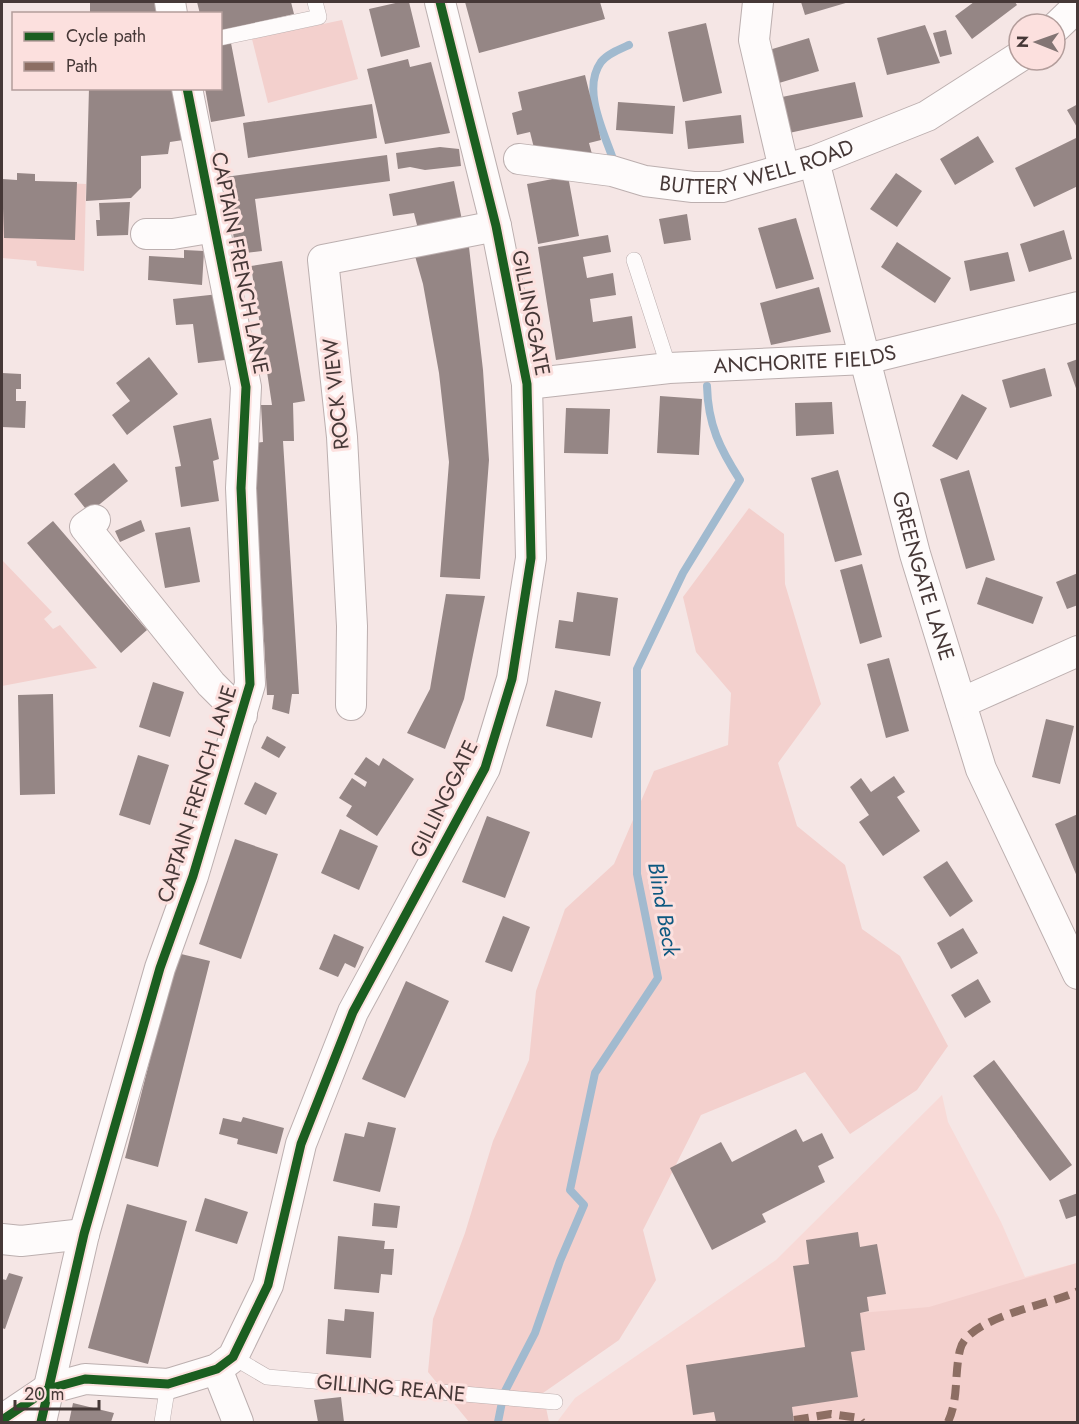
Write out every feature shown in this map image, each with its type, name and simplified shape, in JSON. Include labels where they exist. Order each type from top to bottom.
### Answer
[{"type":"street","name":"GILLINGGATE","points":[[225,1363],[268,1285],[301,1144],[352,1012],[484,768],[508,690],[531,558],[527,384],[496,226],[440,2]]},
{"type":"street","points":[[758,2],[754,40],[784,169]]},
{"type":"street","name":"BUTTERY WELL ROAD","points":[[519,159],[612,171],[645,181],[693,187],[722,187],[814,161],[927,116],[1007,65]]},
{"type":"street","name":"CAPTAIN FRENCH LANE","points":[[41,1422],[84,1234],[119,1110],[160,968],[193,876],[250,684],[241,488],[246,387],[187,90]]},
{"type":"street","name":"GREENGATE LANE","points":[[814,161],[915,554],[981,769],[1077,974]]},
{"type":"street","points":[[146,234],[173,234],[215,226]]},
{"type":"street","name":"ROCK VIEW","points":[[351,705],[352,626],[342,437],[323,260],[496,226]]},
{"type":"street","name":"ANCHORITE FIELDS","points":[[527,384],[669,368],[866,359],[1077,308]]},
{"type":"street","name":"CAPTAIN FRENCH LANE","points":[[95,520],[86,527],[211,684],[242,715]]},
{"type":"street","points":[[961,703],[1077,651]]},
{"type":"street","points":[[2,1239],[21,1240],[84,1234]]},
{"type":"street","points":[[2,1420],[48,1389],[85,1379],[168,1384],[225,1363],[238,1422]]},
{"type":"lane","points":[[222,38],[319,17],[315,2]]},
{"type":"lane","points":[[634,260],[669,368]]},
{"type":"lane","name":"GILLING REANE","points":[[225,1363],[267,1377],[555,1402]]},
{"type":"lane","points":[[162,1422],[168,1384]]},
{"type":"shaded area","points":[[342,20],[358,79],[268,103],[252,39]]},
{"type":"shaded area","points":[[2,180],[86,184],[84,271],[37,266],[36,261],[2,258]]},
{"type":"shaded area","points":[[749,508],[784,534],[785,584],[821,704],[778,763],[797,826],[845,865],[862,929],[900,956],[948,1046],[917,1090],[850,1134],[805,1072],[701,1115],[643,1230],[656,1280],[619,1340],[543,1393],[549,1422],[469,1422],[428,1372],[433,1319],[465,1233],[493,1141],[529,1060],[536,991],[565,909],[614,864],[654,771],[728,745],[731,693],[696,652],[683,597]]},
{"type":"shaded area","points":[[2,560],[52,612],[44,619],[53,629],[60,625],[97,668],[2,686]]},
{"type":"shaded area","points":[[942,1095],[948,1122],[1001,1222],[1025,1277],[1077,1263],[1077,1422],[557,1422],[575,1398],[776,1260]]},
{"type":"shaded area","points":[[1077,1263],[1077,1422],[794,1422],[792,1407],[858,1396],[851,1352],[865,1350],[860,1313],[929,1307]]},
{"type":"building","points":[[90,2],[163,2],[165,12],[90,12]]},
{"type":"building","points":[[197,2],[291,2],[294,14],[222,31],[222,12],[200,12]]},
{"type":"building","points":[[409,2],[420,47],[381,57],[369,9]]},
{"type":"building","points":[[465,2],[600,2],[605,19],[479,53]]},
{"type":"building","points":[[801,2],[849,2],[805,15]]},
{"type":"building","points":[[974,2],[1015,2],[1017,5],[972,39],[955,16]]},
{"type":"building","points":[[706,23],[722,93],[683,102],[668,32]]},
{"type":"building","points":[[925,25],[940,63],[887,75],[877,38]]},
{"type":"building","points":[[946,30],[952,54],[940,57],[933,33]]},
{"type":"building","points":[[809,38],[819,71],[779,83],[769,50]]},
{"type":"building","points":[[231,43],[245,116],[211,122],[205,90],[222,90],[222,45]]},
{"type":"building","points":[[408,59],[410,67],[431,62],[450,133],[385,144],[367,69]]},
{"type":"building","points":[[585,75],[601,140],[589,143],[592,154],[535,152],[530,132],[517,135],[512,113],[522,110],[518,92]]},
{"type":"building","points":[[855,82],[863,117],[789,133],[782,97]]},
{"type":"building","points":[[89,90],[180,90],[190,139],[170,142],[168,154],[141,156],[141,188],[131,198],[86,201]]},
{"type":"building","points":[[618,102],[675,106],[673,134],[616,130]]},
{"type":"building","points":[[372,104],[377,138],[248,158],[243,123]]},
{"type":"building","points":[[1078,104],[1078,129],[1067,110]]},
{"type":"building","points":[[741,115],[744,143],[688,149],[685,121]]},
{"type":"building","points":[[978,136],[994,162],[955,185],[940,159]]},
{"type":"building","points":[[1076,138],[1078,186],[1034,207],[1015,168]]},
{"type":"building","points":[[440,147],[459,149],[461,166],[425,170],[410,167],[398,169],[396,153]]},
{"type":"building","points":[[387,155],[390,181],[255,199],[262,251],[236,254],[225,177]]},
{"type":"building","points":[[17,173],[35,174],[35,181],[77,182],[75,240],[4,238],[2,179],[17,180]]},
{"type":"building","points":[[896,173],[922,191],[897,227],[870,209]]},
{"type":"building","points":[[568,176],[579,236],[538,244],[527,184]]},
{"type":"building","points":[[454,181],[463,225],[419,233],[414,213],[393,216],[389,194]]},
{"type":"building","points":[[130,202],[128,235],[97,236],[96,220],[100,220],[99,203]]},
{"type":"building","points":[[687,214],[691,240],[664,244],[659,219]]},
{"type":"building","points":[[796,218],[814,279],[776,289],[758,228]]},
{"type":"building","points":[[1064,230],[1072,259],[1029,272],[1020,244]]},
{"type":"building","points":[[608,235],[611,252],[583,257],[587,278],[613,273],[616,295],[590,299],[593,322],[632,316],[636,348],[556,360],[538,247]]},
{"type":"building","points":[[897,242],[951,278],[935,303],[881,267]]},
{"type":"building","points":[[469,247],[483,370],[489,460],[480,579],[440,577],[449,462],[439,373],[423,284],[415,256]]},
{"type":"building","points":[[184,250],[204,251],[202,285],[148,280],[149,256],[184,258]]},
{"type":"building","points":[[1008,252],[1015,281],[970,291],[964,261]]},
{"type":"building","points":[[282,261],[305,401],[293,403],[294,441],[283,441],[299,694],[292,694],[289,714],[272,709],[274,695],[267,695],[253,443],[263,442],[261,405],[272,405],[251,266]]},
{"type":"building","points":[[819,287],[831,332],[771,345],[760,303]]},
{"type":"building","points":[[219,294],[225,360],[198,363],[193,324],[176,325],[173,299]]},
{"type":"building","points":[[149,357],[178,394],[127,435],[112,415],[130,401],[116,383]]},
{"type":"building","points":[[1078,359],[1078,391],[1077,391],[1067,363]]},
{"type":"building","points":[[1045,368],[1052,396],[1010,408],[1002,380]]},
{"type":"building","points":[[2,373],[21,374],[21,389],[16,389],[16,401],[26,401],[25,428],[2,427]]},
{"type":"building","points":[[962,394],[987,408],[957,460],[932,446]]},
{"type":"building","points":[[660,396],[702,399],[699,455],[657,453]]},
{"type":"building","points":[[832,402],[834,434],[796,436],[795,403]]},
{"type":"building","points":[[566,408],[610,409],[608,454],[564,453]]},
{"type":"building","points":[[211,418],[219,459],[213,461],[219,501],[181,507],[175,467],[181,466],[173,426]]},
{"type":"building","points":[[114,463],[128,481],[89,513],[74,494]]},
{"type":"building","points":[[838,470],[862,555],[835,562],[811,478]]},
{"type":"building","points":[[969,470],[995,560],[966,569],[940,479]]},
{"type":"building","points":[[141,520],[145,531],[120,542],[115,531]]},
{"type":"building","points":[[53,521],[147,630],[121,653],[27,543]]},
{"type":"building","points":[[190,527],[200,582],[165,588],[155,533]]},
{"type":"building","points":[[862,564],[882,637],[860,644],[840,570]]},
{"type":"building","points":[[1078,573],[1078,605],[1067,609],[1056,582]]},
{"type":"building","points":[[986,577],[1043,597],[1033,624],[977,604]]},
{"type":"building","points":[[577,592],[618,598],[610,656],[555,648],[559,620],[573,622]]},
{"type":"building","points":[[446,594],[485,596],[464,699],[445,749],[407,733],[430,689]]},
{"type":"building","points":[[889,658],[909,731],[886,738],[867,664]]},
{"type":"building","points":[[153,682],[184,692],[170,737],[139,727]]},
{"type":"building","points":[[555,690],[601,702],[592,738],[546,726]]},
{"type":"building","points":[[53,694],[55,794],[20,795],[18,695]]},
{"type":"building","points":[[1046,719],[1074,726],[1060,784],[1032,777]]},
{"type":"building","points":[[267,736],[286,747],[279,758],[261,748]]},
{"type":"building","points":[[138,755],[169,765],[150,825],[119,815]]},
{"type":"building","points":[[366,757],[379,766],[383,758],[414,779],[377,836],[346,816],[352,806],[339,798],[352,778],[365,787],[367,782],[354,774]]},
{"type":"building","points":[[894,776],[905,792],[897,797],[920,831],[883,856],[859,822],[869,815],[850,787],[861,778],[871,792]]},
{"type":"building","points":[[255,782],[277,793],[266,815],[244,804]]},
{"type":"building","points":[[1078,814],[1078,879],[1055,824]]},
{"type":"building","points":[[487,816],[530,832],[505,898],[462,882]]},
{"type":"building","points":[[340,829],[378,846],[359,890],[321,873]]},
{"type":"building","points":[[235,839],[278,854],[241,959],[199,944]]},
{"type":"building","points":[[947,861],[973,901],[950,917],[923,877]]},
{"type":"building","points":[[503,916],[530,927],[512,972],[485,962]]},
{"type":"building","points":[[963,928],[978,953],[951,969],[937,943]]},
{"type":"building","points":[[334,934],[364,947],[355,968],[345,963],[338,977],[319,969]]},
{"type":"building","points":[[177,953],[210,961],[158,1167],[125,1158]]},
{"type":"building","points":[[978,979],[991,1002],[965,1018],[951,995]]},
{"type":"building","points":[[406,981],[449,1001],[405,1098],[362,1079]]},
{"type":"building","points":[[994,1060],[1072,1165],[1050,1181],[973,1076]]},
{"type":"building","points":[[243,1117],[284,1128],[277,1154],[237,1144],[238,1139],[219,1134],[223,1118],[241,1122]]},
{"type":"building","points":[[368,1122],[396,1128],[380,1192],[333,1181],[345,1133],[364,1137]]},
{"type":"building","points":[[796,1129],[803,1142],[822,1133],[834,1158],[818,1166],[825,1182],[762,1214],[766,1222],[712,1250],[670,1168],[721,1142],[732,1162]]},
{"type":"building","points":[[1078,1193],[1078,1215],[1066,1219],[1059,1200]]},
{"type":"building","points":[[205,1198],[248,1212],[237,1244],[195,1231]]},
{"type":"building","points":[[374,1203],[400,1206],[397,1228],[372,1226]]},
{"type":"building","points":[[127,1204],[187,1221],[148,1364],[88,1348]]},
{"type":"building","points":[[858,1232],[860,1247],[877,1244],[886,1294],[867,1297],[869,1311],[860,1313],[865,1350],[851,1352],[858,1397],[792,1407],[794,1422],[716,1422],[714,1412],[693,1415],[686,1365],[805,1347],[793,1266],[809,1264],[806,1240]]},
{"type":"building","points":[[338,1236],[385,1241],[384,1249],[394,1249],[392,1275],[381,1274],[379,1293],[334,1289]]},
{"type":"building","points":[[9,1273],[23,1277],[5,1329],[2,1328],[2,1279],[6,1280]]},
{"type":"building","points":[[345,1309],[374,1312],[371,1358],[326,1354],[328,1319],[344,1321]]},
{"type":"building","points":[[341,1397],[344,1422],[318,1422],[314,1400]]},
{"type":"building","points":[[73,1403],[114,1413],[111,1422],[69,1422]]},
{"type":"waterway","name":"Blind Beck","points":[[614,162],[597,112],[593,86],[595,73],[601,62],[610,54],[629,45]]},
{"type":"waterway","name":"Blind Beck","points":[[504,1393],[535,1333],[560,1261],[584,1205],[570,1190],[595,1073],[658,978],[637,874],[637,669],[683,573],[740,480],[716,436],[710,413],[707,386]]},
{"type":"waterway","name":"Blind Beck","points":[[498,1422],[502,1402]]},
{"type":"marked path","points":[[948,1422],[954,1404],[960,1350],[966,1339],[977,1329],[1011,1313],[1078,1291]]},
{"type":"marked path","points":[[794,1420],[831,1414],[859,1418],[862,1422]]},
{"type":"cycle path","points":[[2,1420],[48,1389],[85,1379],[168,1384],[217,1369],[233,1357],[268,1285],[301,1144],[353,1012],[485,768],[512,679],[531,558],[527,384],[496,226],[440,2]]},
{"type":"cycle path","points":[[41,1422],[84,1234],[160,968],[193,876],[250,684],[241,488],[246,387],[187,90]]}]
